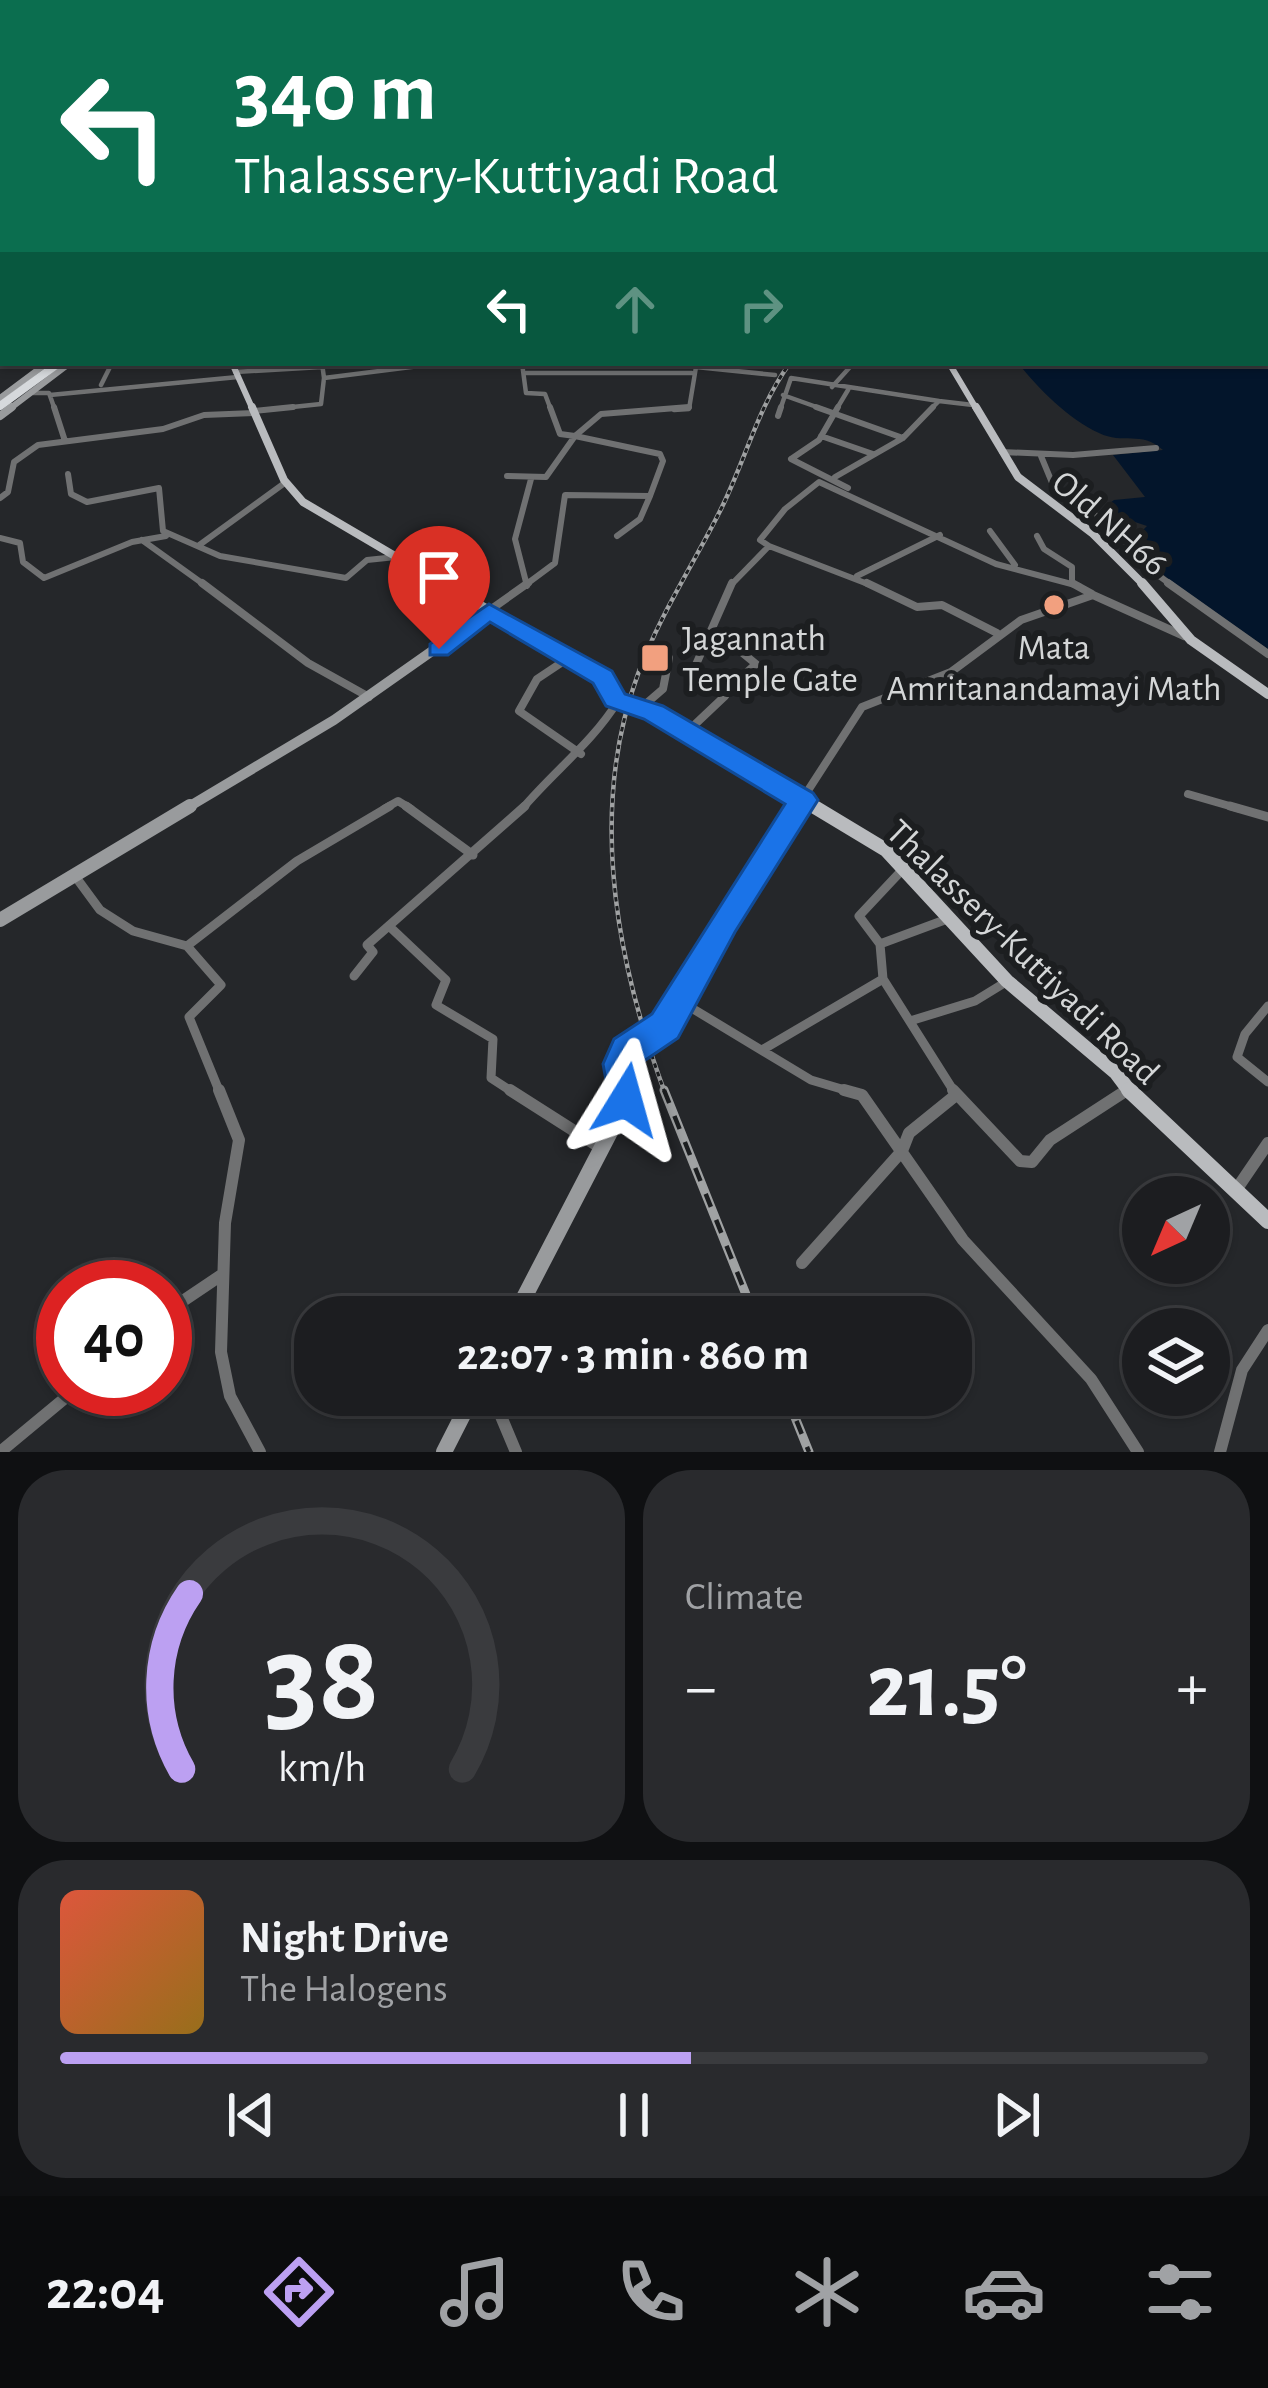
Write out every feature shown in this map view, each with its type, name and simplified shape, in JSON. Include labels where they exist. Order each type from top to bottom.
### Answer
[{"type":"highway","points":[[0,402],[48,366]]},
{"type":"main road","points":[[0,416],[66,366]]},
{"type":"main road","name":"Old NH66","points":[[951,366],[1000,452],[1033,490],[1092,532],[1173,614],[1190,640],[1268,694]]},
{"type":"main road","name":"Thalassery-Kuttiyadi Road","points":[[235,371],[286,482],[326,519],[603,677],[617,701],[688,731],[870,839],[905,867],[1007,981],[1169,1131],[1219,1169],[1268,1221]]},
{"type":"main road","points":[[0,920],[369,697],[489,611]]},
{"type":"main road","points":[[525,1296],[626,1100],[622,1064],[632,1045]]},
{"type":"main road","points":[[443,1452],[462,1416]]},
{"type":"street","points":[[101,385],[110,366]]},
{"type":"street","points":[[50,395],[299,366]]},
{"type":"street","points":[[0,498],[8,492],[10,468],[22,452],[65,441],[164,429],[204,415],[321,404],[324,366]]},
{"type":"street","points":[[324,378],[419,366]]},
{"type":"street","points":[[523,366],[526,393],[545,394],[560,434],[660,454],[663,461],[640,519],[617,536]]},
{"type":"street","points":[[832,387],[850,367]]},
{"type":"street","points":[[526,373],[692,368],[775,375]]},
{"type":"street","points":[[507,476],[549,475],[574,436],[601,414],[689,409],[692,368]]},
{"type":"street","points":[[778,416],[791,378],[973,405]]},
{"type":"street","points":[[33,393],[46,390],[50,395],[65,441]]},
{"type":"street","points":[[848,390],[821,436],[791,459],[836,477],[849,490]]},
{"type":"street","points":[[783,395],[903,438]]},
{"type":"street","points":[[836,477],[903,438],[939,401]]},
{"type":"street","points":[[821,436],[873,454]]},
{"type":"street","points":[[1000,452],[1041,455],[1156,448]]},
{"type":"street","points":[[1008,462],[1028,455]]},
{"type":"street","points":[[1041,455],[1053,485],[1115,530],[1148,568],[1268,654]]},
{"type":"street","points":[[68,474],[70,494],[87,502],[162,489],[156,508],[167,536]]},
{"type":"street","points":[[527,586],[515,539],[531,479]]},
{"type":"street","points":[[197,547],[286,482]]},
{"type":"street","points":[[997,633],[942,605],[917,607],[856,577],[760,540],[770,524],[819,482],[849,490],[999,565],[1072,581],[1190,640]]},
{"type":"street","points":[[489,611],[555,563],[566,494],[650,496]]},
{"type":"street","points":[[990,531],[1012,564],[1028,570]]},
{"type":"street","points":[[856,577],[940,535]]},
{"type":"street","points":[[0,538],[20,543],[23,562],[44,578],[142,540],[167,536],[291,574],[341,578],[367,560],[396,557]]},
{"type":"street","points":[[1037,536],[1044,550],[1072,567],[1072,581]]},
{"type":"street","points":[[142,540],[175,558],[291,656],[369,697]]},
{"type":"street","points":[[724,693],[694,669],[725,592],[742,568],[769,546]]},
{"type":"street","points":[[632,1045],[659,1032],[862,707],[950,672],[997,633],[1094,595]]},
{"type":"street","points":[[688,731],[756,664],[734,646]]},
{"type":"street","points":[[570,657],[537,680],[519,711],[554,730],[580,754]]},
{"type":"street","points":[[641,708],[663,689],[669,658]]},
{"type":"street","points":[[354,976],[373,952],[367,945],[428,886],[523,811],[548,778],[580,754],[617,701]]},
{"type":"street","points":[[1188,794],[1268,817]]},
{"type":"street","points":[[187,946],[298,860],[393,803],[401,802],[450,832],[473,855]]},
{"type":"street","points":[[905,867],[859,916],[880,944],[884,980],[956,1095],[1026,1164],[1050,1140],[1128,1089]]},
{"type":"street","points":[[75,876],[100,910],[133,931],[187,946],[221,985],[189,1017],[239,1140],[227,1178],[224,1378],[232,1405],[260,1452]]},
{"type":"street","points":[[880,944],[950,918]]},
{"type":"street","points":[[390,927],[445,977],[436,1005],[493,1039],[491,1078],[602,1148]]},
{"type":"street","points":[[762,1050],[884,980]]},
{"type":"street","points":[[910,1021],[975,1001],[1007,981]]},
{"type":"street","points":[[680,1001],[811,1080],[862,1095],[963,1240],[1091,1379],[1138,1452]]},
{"type":"street","points":[[1268,1006],[1245,1034],[1237,1057],[1268,1082]]},
{"type":"street","points":[[802,1263],[902,1151],[909,1133],[956,1095]]},
{"type":"street","points":[[1235,1191],[1268,1143]]},
{"type":"street","points":[[192,1295],[224,1273]]},
{"type":"street","points":[[1220,1452],[1242,1370],[1268,1332]]},
{"type":"street","points":[[0,1452],[43,1416]]},
{"type":"street","points":[[500,1416],[515,1452]]},
{"type":"water","points":[[1021,366],[1268,366],[1268,649],[1167,578],[1131,542],[1147,526],[1114,515],[1106,506],[1114,500],[1145,497],[1113,455],[1163,450],[1147,441],[1108,436],[1087,427]]},
{"type":"railway","points":[[665,1093],[622,938],[614,885],[614,778],[638,674],[788,366]]},
{"type":"railway","points":[[664,1090],[747,1296]]},
{"type":"railway","points":[[794,1416],[809,1452]]},
{"type":"place","name":"Mata Amritanandamayi Math","points":[[1054,605]]},
{"type":"place","name":"Jagannath Temple Gate","points":[[655,658]]},
{"type":"route","points":[[439,649],[489,611],[603,677],[615,700],[653,712],[803,800],[723,922],[665,1026],[627,1051],[622,1064],[626,1100]]}]
